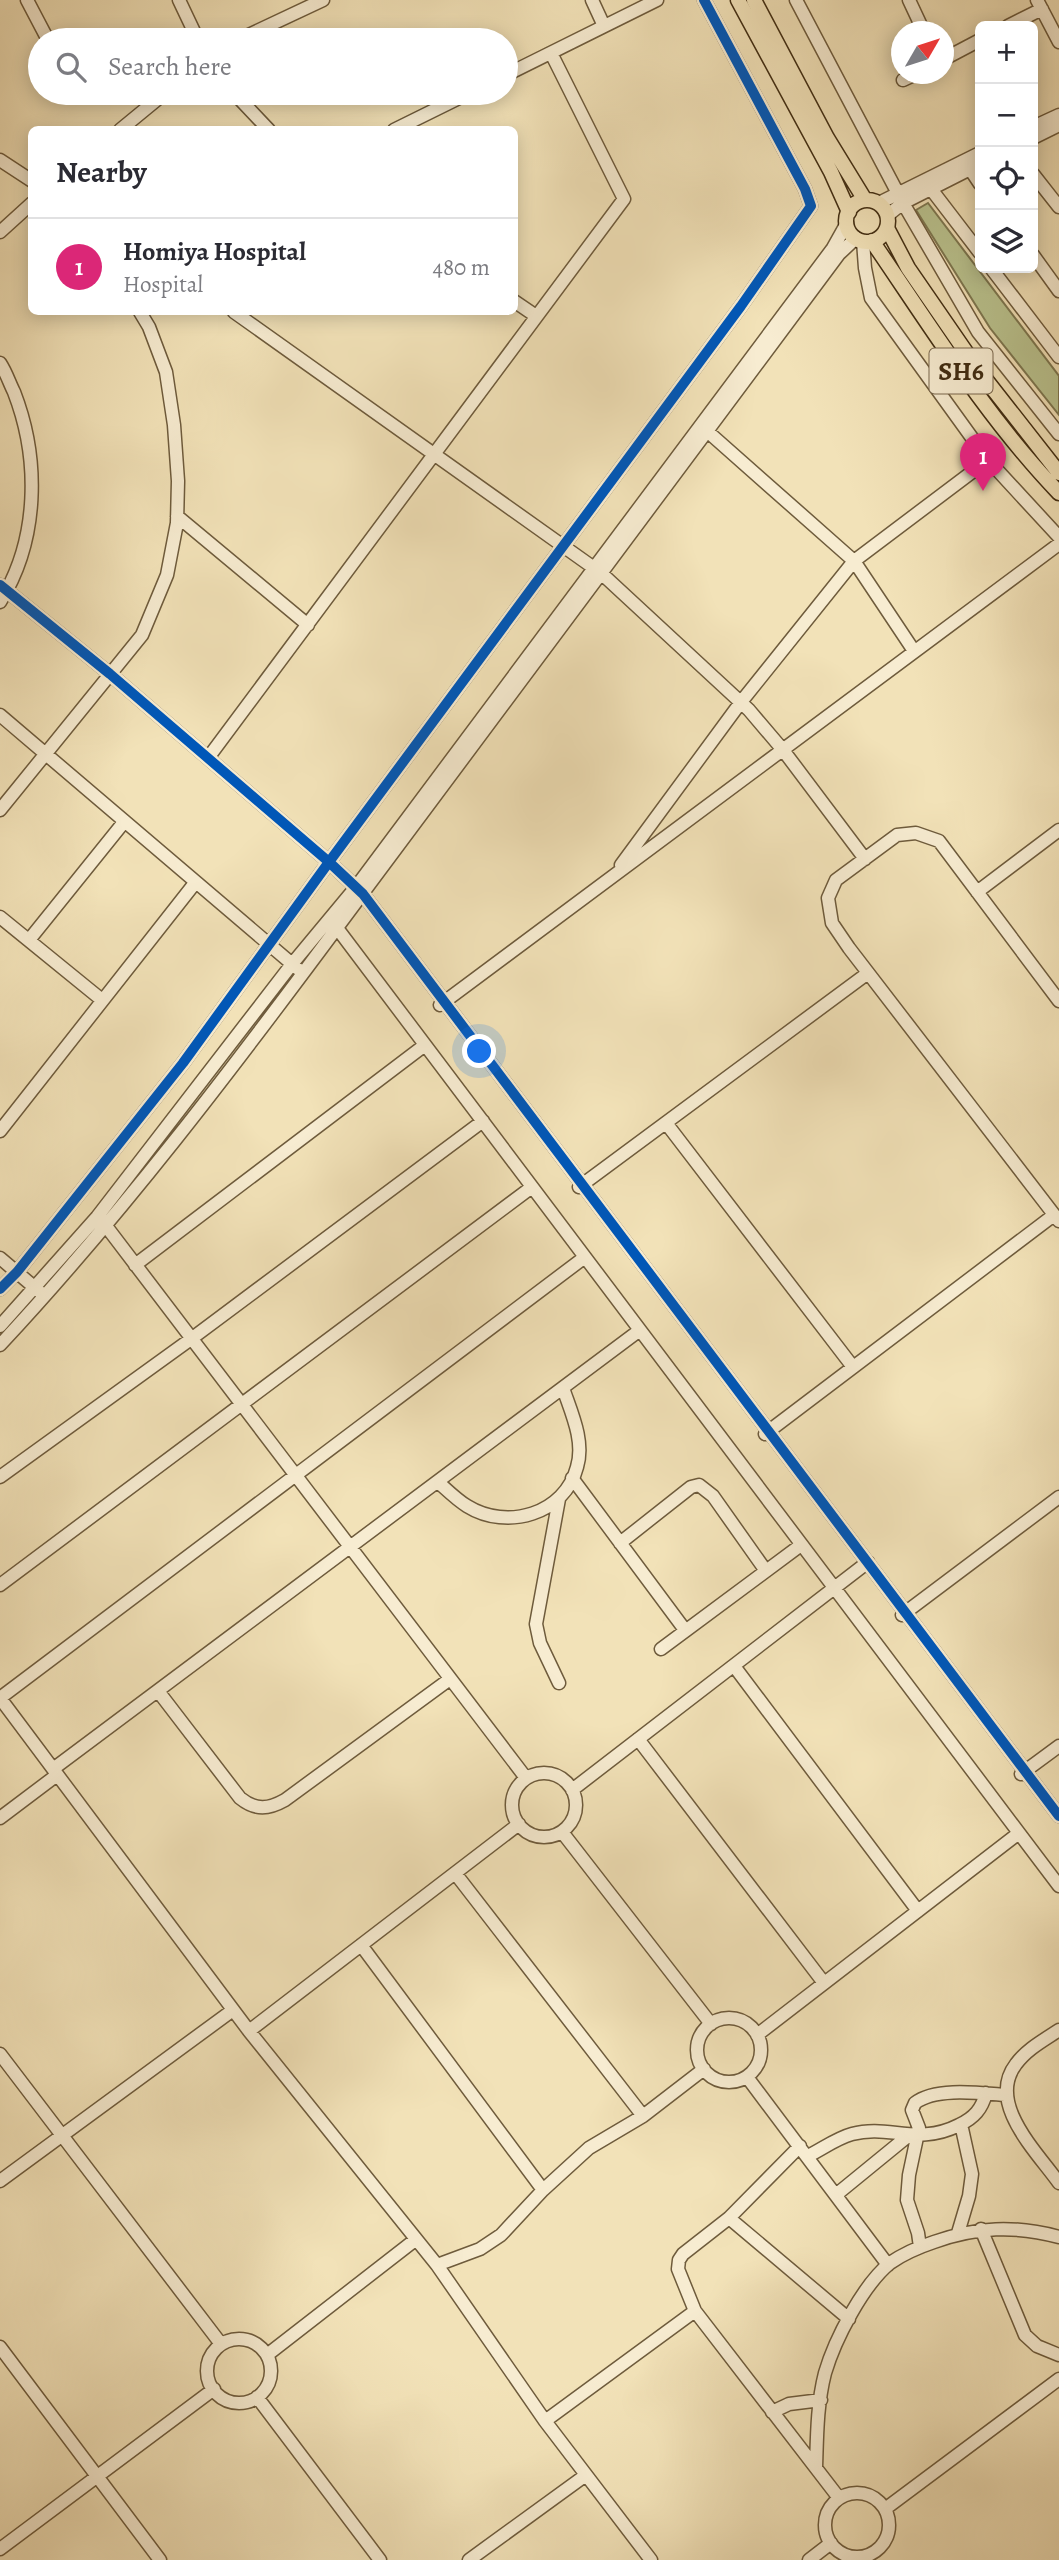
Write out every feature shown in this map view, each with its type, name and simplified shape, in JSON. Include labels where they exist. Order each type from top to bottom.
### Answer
[{"type":"main road","name":"SH6","points":[[738,0],[831,172],[848,217],[850,232],[864,240],[967,380],[1059,493]]},
{"type":"main road","name":"SH6","points":[[754,0],[840,160],[880,212],[908,268],[979,371],[1059,473]]},
{"type":"main road","points":[[848,217],[856,203],[880,212],[879,239],[864,240]]},
{"type":"street","points":[[27,0],[42,28]]},
{"type":"street","points":[[179,0],[192,28]]},
{"type":"street","points":[[264,28],[323,0]]},
{"type":"street","points":[[592,0],[604,26]]},
{"type":"street","points":[[518,69],[657,0]]},
{"type":"street","points":[[0,1289],[17,1272],[183,1063],[741,306],[811,206],[704,0]]},
{"type":"street","points":[[796,0],[901,198],[978,332],[1059,434]]},
{"type":"street","points":[[909,0],[919,21]]},
{"type":"street","points":[[1015,21],[1039,4],[1059,41]]},
{"type":"street","points":[[954,53],[975,43]]},
{"type":"street","points":[[208,758],[624,199],[551,53]]},
{"type":"street","points":[[125,126],[150,105]]},
{"type":"street","points":[[245,105],[264,126]]},
{"type":"street","points":[[402,126],[445,105]]},
{"type":"street","points":[[1038,125],[1059,115]]},
{"type":"street","points":[[1038,136],[1059,125]]},
{"type":"street","points":[[880,212],[975,156]]},
{"type":"street","points":[[0,160],[28,178]]},
{"type":"street","points":[[901,198],[931,189],[975,167]]},
{"type":"street","points":[[1038,180],[1059,207]]},
{"type":"street","points":[[931,189],[975,246]]},
{"type":"street","points":[[0,232],[28,207]]},
{"type":"street","points":[[0,1345],[292,964],[356,890],[597,570],[833,248],[848,217]]},
{"type":"street","points":[[597,570],[707,431],[839,254],[864,240],[865,268],[871,298],[988,460],[1059,537]]},
{"type":"street","points":[[1038,262],[1059,290]]},
{"type":"street","points":[[995,273],[1059,356]]},
{"type":"street","points":[[518,304],[536,316]]},
{"type":"street","points":[[0,810],[142,635],[167,575],[177,516],[178,481],[174,425],[166,372],[142,315]]},
{"type":"street","points":[[238,315],[597,570],[741,702],[783,750],[865,859]]},
{"type":"street","points":[[0,363],[24,419],[32,458],[32,504],[22,553],[4,587],[0,602]]},
{"type":"street","points":[[707,431],[854,561],[914,651]]},
{"type":"street","points":[[612,877],[741,702],[854,561],[988,460]]},
{"type":"street","points":[[177,516],[308,625]]},
{"type":"street","points":[[442,1003],[1059,544]]},
{"type":"street","points":[[4,587],[329,862],[356,890],[1023,1772],[1059,1824]]},
{"type":"street","points":[[0,715],[303,972]]},
{"type":"street","points":[[29,940],[124,821]]},
{"type":"street","points":[[977,892],[1059,830]]},
{"type":"street","points":[[767,1432],[1057,1218],[832,923],[828,898],[836,880],[897,835],[916,833],[939,841],[1059,1001]]},
{"type":"street","points":[[0,1131],[195,883]]},
{"type":"street","points":[[0,1326],[40,1292],[106,1226],[337,928],[356,890]]},
{"type":"street","points":[[0,917],[102,1000]]},
{"type":"street","points":[[337,928],[1059,1886]]},
{"type":"street","points":[[581,1186],[868,973]]},
{"type":"street","points":[[135,1265],[425,1045]]},
{"type":"street","points":[[0,1477],[191,1339],[483,1121]]},
{"type":"street","points":[[666,1123],[853,1367]]},
{"type":"street","points":[[0,1585],[532,1186]]},
{"type":"street","points":[[106,1226],[526,1778]]},
{"type":"street","points":[[585,1257],[0,1698],[249,2031],[437,2265],[545,2421],[651,2560]]},
{"type":"street","points":[[0,1258],[40,1292]]},
{"type":"street","points":[[0,1818],[158,1690],[640,1330]]},
{"type":"street","points":[[559,1683],[540,1643],[536,1625],[559,1499],[578,1466],[578,1433],[564,1388]]},
{"type":"street","points":[[572,1478],[685,1630]]},
{"type":"street","points":[[438,1482],[468,1507],[505,1518],[534,1515],[559,1499]]},
{"type":"street","points":[[620,1543],[691,1487],[699,1485],[713,1496],[766,1570]]},
{"type":"street","points":[[904,1614],[1059,1497]]},
{"type":"street","points":[[661,1649],[801,1545]]},
{"type":"street","points":[[572,1790],[866,1564]]},
{"type":"street","points":[[734,1665],[918,1911]]},
{"type":"street","points":[[158,1690],[240,1798],[249,1805],[260,1808],[274,1806],[285,1800],[450,1679]]},
{"type":"street","points":[[638,1739],[824,1983]]},
{"type":"street","points":[[1023,1772],[1059,1746]]},
{"type":"street","points":[[1023,1772],[1059,1816]]},
{"type":"street","points":[[538,1773],[552,1774],[562,1779],[572,1790],[575,1811],[570,1824],[562,1832],[549,1837],[536,1836],[525,1831],[519,1824],[512,1810],[513,1797],[526,1778],[538,1773]]},
{"type":"street","points":[[249,2031],[519,1824]]},
{"type":"street","points":[[562,1832],[711,2024]]},
{"type":"street","points":[[757,2035],[1019,1833]]},
{"type":"street","points":[[455,1873],[643,2116]]},
{"type":"street","points":[[360,1945],[543,2190]]},
{"type":"street","points":[[0,2181],[233,2010]]},
{"type":"street","points":[[723,2019],[737,2019],[747,2024],[757,2035],[760,2057],[755,2069],[747,2077],[734,2082],[721,2082],[704,2069],[697,2056],[698,2042],[711,2024],[723,2019]]},
{"type":"street","points":[[1059,2030],[1017,2062],[1009,2074],[1005,2095],[1015,2121],[1059,2183]]},
{"type":"street","points":[[0,2053],[221,2344]]},
{"type":"street","points":[[437,2265],[480,2249],[501,2235],[543,2190],[589,2148],[643,2116],[704,2069]]},
{"type":"street","points":[[747,2077],[888,2264]]},
{"type":"street","points":[[839,2498],[695,2311],[678,2269],[679,2260],[804,2151],[851,2134],[866,2132],[913,2136],[946,2132],[979,2110],[986,2093]]},
{"type":"street","points":[[920,2247],[907,2200],[913,2136],[918,2122],[912,2110],[918,2100],[942,2094],[1005,2095]]},
{"type":"street","points":[[958,2233],[969,2196],[971,2174],[961,2124]]},
{"type":"street","points":[[837,2194],[913,2136]]},
{"type":"street","points":[[729,2218],[849,2319]]},
{"type":"street","points":[[981,2229],[1025,2334],[1037,2346],[1059,2355]]},
{"type":"street","points":[[816,2468],[826,2372],[857,2304],[888,2264],[920,2247],[958,2233],[981,2229],[1036,2231],[1059,2237]]},
{"type":"street","points":[[267,2355],[415,2240]]},
{"type":"street","points":[[545,2421],[695,2311]]},
{"type":"street","points":[[233,2339],[247,2340],[267,2355],[270,2377],[265,2389],[257,2397],[244,2402],[231,2402],[220,2397],[214,2389],[207,2376],[208,2363],[221,2344],[233,2339]]},
{"type":"street","points":[[0,2347],[160,2560]]},
{"type":"street","points":[[885,2510],[1059,2379]]},
{"type":"street","points":[[0,2549],[214,2389]]},
{"type":"street","points":[[257,2397],[380,2560]]},
{"type":"street","points":[[772,2412],[789,2404],[821,2400]]},
{"type":"street","points":[[469,2560],[586,2475]]},
{"type":"street","points":[[851,2493],[864,2494],[875,2499],[885,2510],[888,2531],[878,2556],[849,2556],[838,2551],[831,2543],[825,2530],[825,2517],[830,2506],[839,2498],[851,2493]]},
{"type":"street","points":[[809,2560],[831,2543]]},
{"type":"green space","points":[[928,203],[975,265],[975,273],[981,273],[1059,376],[1059,415],[990,328],[916,210]]},
{"type":"cycle path","points":[[0,1289],[17,1272],[183,1063],[741,306],[811,206],[805,189],[704,0]]},
{"type":"cycle path","points":[[0,585],[110,674],[363,894],[1059,1816]]},
{"type":"place","name":"Homiya Hospital","points":[[983,491]]}]
